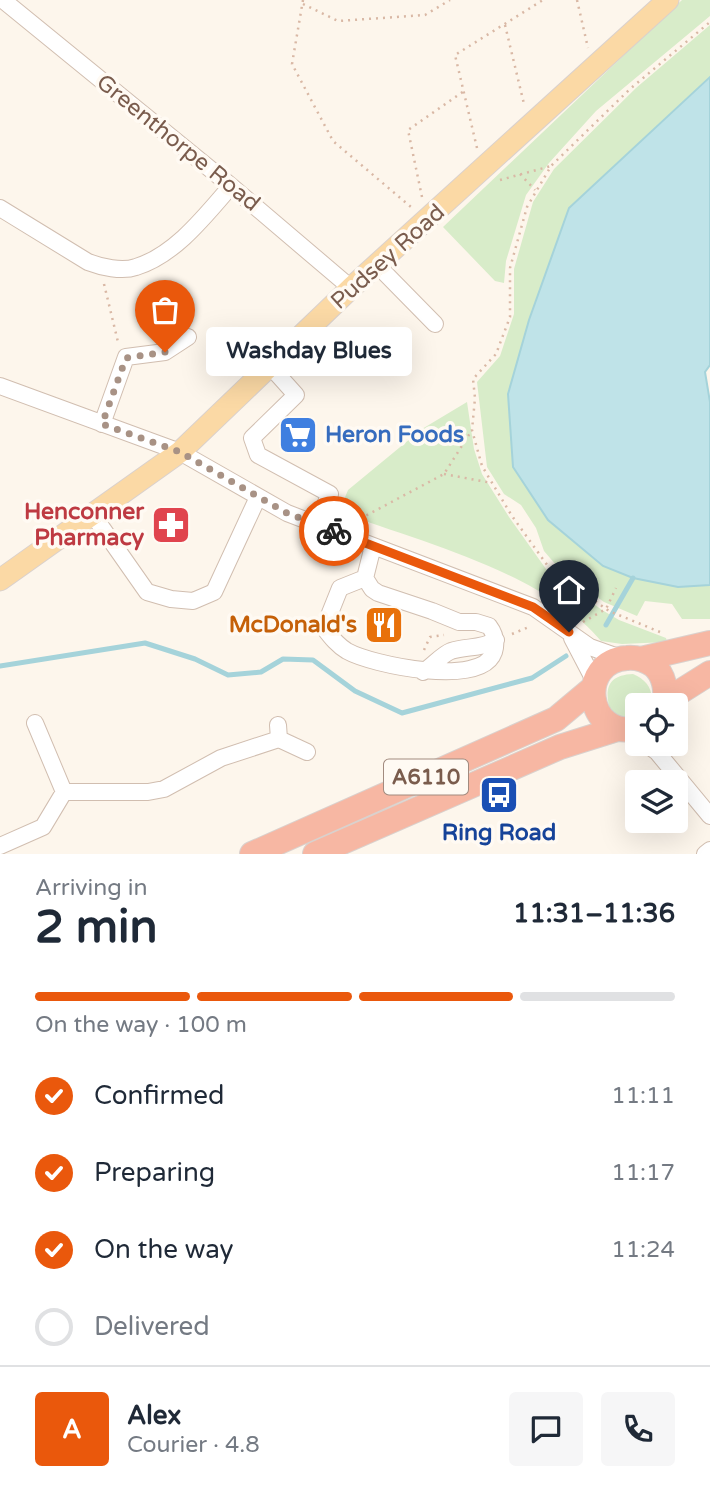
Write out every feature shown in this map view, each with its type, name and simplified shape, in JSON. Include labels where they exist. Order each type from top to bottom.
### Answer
[{"type":"highway","points":[[625,730],[600,717],[594,705],[594,685],[600,671],[613,661],[710,643]]},
{"type":"highway","points":[[631,659],[653,665],[664,681],[666,693]]},
{"type":"highway","points":[[678,693],[710,673]]},
{"type":"highway","name":"A6110","points":[[252,854],[556,719],[594,685]]},
{"type":"highway","name":"A6110","points":[[316,854],[560,747],[625,740]]},
{"type":"main road","name":"Pudsey Road","points":[[0,580],[180,452],[351,288],[427,221],[490,175],[529,128],[668,0]]},
{"type":"street","name":"Greenthorpe Road","points":[[3,0],[351,288]]},
{"type":"street","points":[[0,208],[48,239],[100,267],[134,269],[156,258],[194,228],[231,186]]},
{"type":"street","points":[[378,266],[435,324]]},
{"type":"street","points":[[102,424],[126,358],[165,352],[188,337]]},
{"type":"street","points":[[270,366],[296,395],[252,438],[258,455],[330,494],[316,524]]},
{"type":"street","points":[[0,386],[180,452],[287,513],[533,607],[590,647],[631,659]]},
{"type":"street","points":[[93,515],[147,592],[171,599],[193,601],[214,592],[258,498]]},
{"type":"street","points":[[358,580],[378,593],[459,622],[483,623],[494,632],[496,640],[489,661],[465,669],[424,672],[354,655],[337,644],[324,628],[340,588],[358,580],[373,546]]},
{"type":"street","points":[[569,632],[585,660],[594,685]]},
{"type":"street","points":[[35,723],[64,792]]},
{"type":"street","points":[[64,792],[148,792],[164,789],[278,732],[307,752]]},
{"type":"street","points":[[656,756],[710,816]]},
{"type":"street","points":[[0,846],[43,827],[64,792]]},
{"type":"street","points":[[705,854],[710,850]]},
{"type":"path","points":[[427,221],[333,141],[292,64],[303,2],[338,21],[425,15],[450,0]]},
{"type":"path","points":[[543,0],[455,55],[490,175],[520,174],[551,166]]},
{"type":"path","points":[[577,0],[593,69]]},
{"type":"path","points":[[666,635],[607,610],[550,569],[512,516],[482,466],[472,430],[475,398],[473,379],[496,354],[510,317],[510,268],[527,208],[551,166],[630,89],[710,22]]},
{"type":"path","points":[[505,24],[529,128]]},
{"type":"path","points":[[427,221],[408,130],[464,92]]},
{"type":"path","points":[[520,174],[535,191]]},
{"type":"path","points":[[100,267],[116,337],[126,358]]},
{"type":"path","points":[[336,532],[444,474],[472,430]]},
{"type":"path","points":[[444,474],[493,483]]},
{"type":"path","points":[[569,632],[594,615],[607,610],[615,588]]},
{"type":"green space","points":[[682,0],[710,0],[710,16],[596,111],[549,163],[526,195],[506,261],[504,283],[495,281],[443,227]]},
{"type":"green space","points":[[710,25],[710,77],[569,208],[529,320],[678,587],[710,585],[710,619],[682,619],[672,604],[645,601],[637,616],[604,602],[562,572],[544,551],[536,528],[521,505],[504,494],[487,467],[477,382],[500,356],[514,314],[514,269],[533,202],[554,169],[636,88]]},
{"type":"green space","points":[[467,402],[474,449],[482,474],[546,569],[602,610],[619,620],[666,638],[667,642],[622,644],[601,641],[577,617],[548,596],[515,578],[443,548],[339,512],[348,490],[422,429]]},
{"type":"green space","points":[[633,674],[642,679],[650,693],[625,693],[625,718],[611,713],[608,698],[612,681]]},
{"type":"water","points":[[710,77],[710,365],[705,372],[710,402],[710,585],[678,587],[633,578],[603,566],[548,520],[513,467],[508,394],[529,320],[569,208]]},
{"type":"waterway","points":[[606,625],[633,578]]},
{"type":"waterway","points":[[0,666],[145,643],[195,659],[228,675],[261,672],[283,659],[313,660],[355,691],[402,713],[532,678],[566,656]]},
{"type":"way so far","points":[[165,352],[126,358],[102,424],[180,452],[287,513],[334,531]]},
{"type":"place","name":"Washday Blues","points":[[165,352]]},
{"type":"place","name":"Heron Foods","points":[[298,435]]},
{"type":"place","name":"Henconner Pharmacy","points":[[171,525]]},
{"type":"place","name":"McDonald's","points":[[384,625]]},
{"type":"place","name":"Ring Road","points":[[499,795]]},
{"type":"route","points":[[334,531],[533,607],[569,632]]}]
